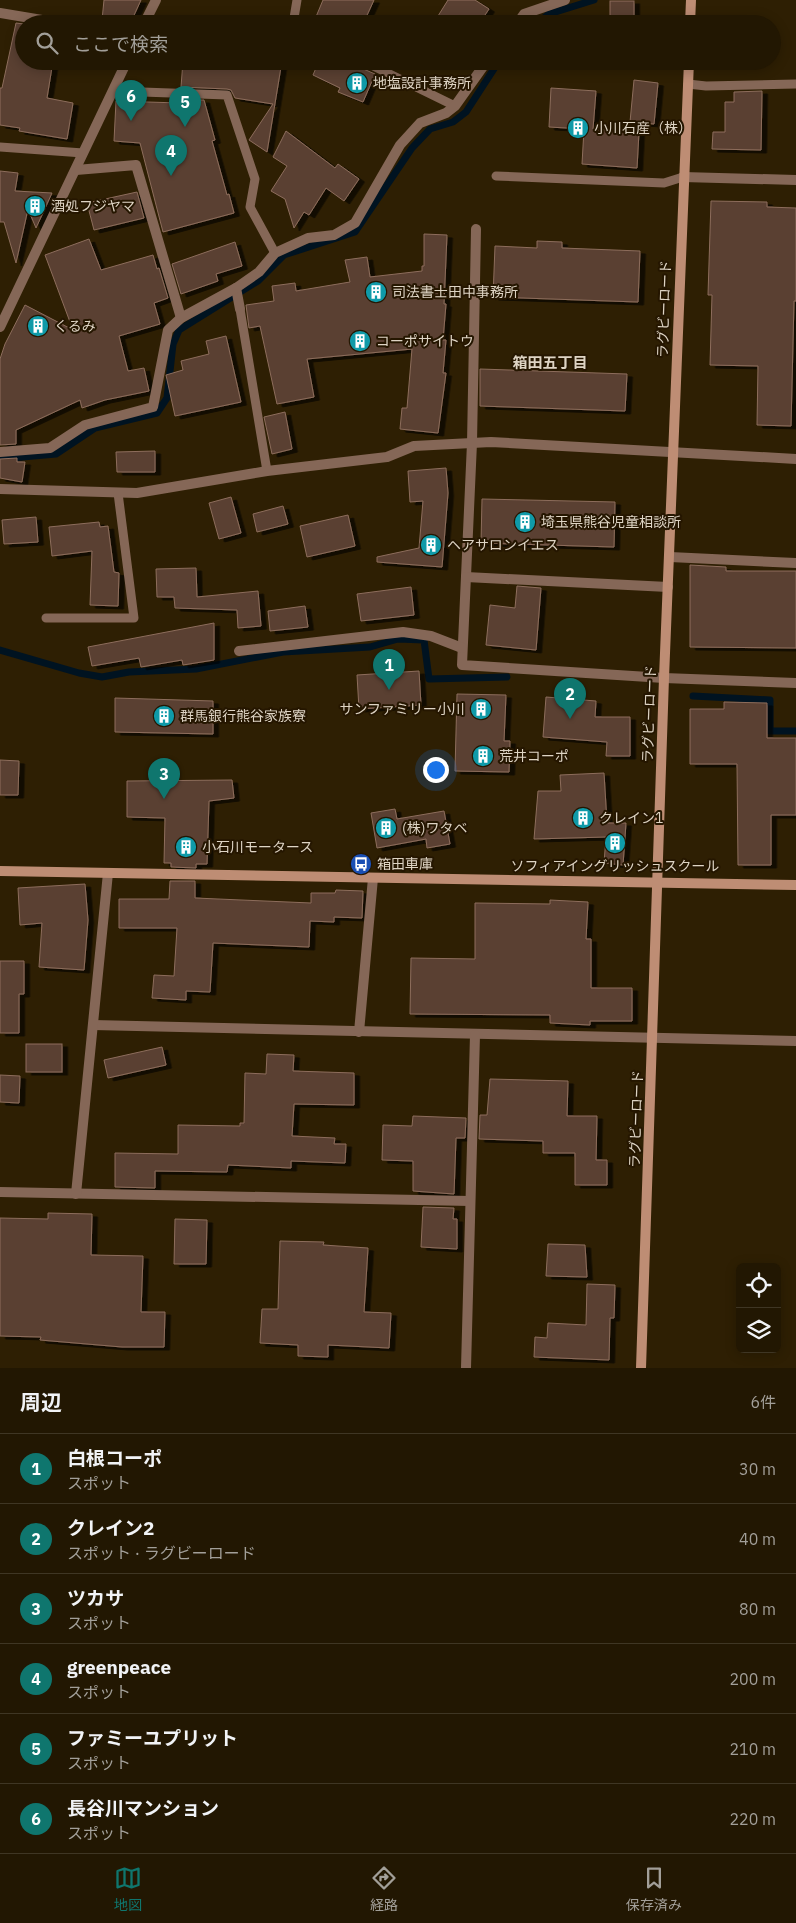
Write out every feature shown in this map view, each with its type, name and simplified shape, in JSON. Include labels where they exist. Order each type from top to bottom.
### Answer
[{"type":"street","points":[[148,15],[156,0]]},
{"type":"street","points":[[523,15],[565,0]]},
{"type":"street","points":[[690,15],[691,0]]},
{"type":"street","points":[[0,13],[15,16]]},
{"type":"street","points":[[0,327],[123,70]]},
{"type":"street","points":[[0,452],[50,448],[85,425],[153,406],[168,330],[181,318],[236,289],[260,272],[275,253],[308,238],[334,235],[355,223],[400,146],[420,124],[446,113],[455,106],[481,70]]},
{"type":"street","name":"ラグビーロード","points":[[641,1368],[664,678],[689,70]]},
{"type":"street","points":[[76,170],[136,166],[181,318]]},
{"type":"street","points":[[683,176],[796,180]]},
{"type":"street","points":[[476,229],[472,443],[462,665],[664,678],[796,683]]},
{"type":"street","points":[[236,289],[240,309]]},
{"type":"street","points":[[0,488],[138,494],[267,471],[388,457],[414,446],[491,442],[796,459]]},
{"type":"street","points":[[670,558],[796,563]]},
{"type":"street","points":[[466,577],[668,587]]},
{"type":"street","points":[[239,651],[403,632],[431,636],[462,648]]},
{"type":"street","points":[[0,871],[796,885]]},
{"type":"street","points":[[76,1194],[108,873]]},
{"type":"street","points":[[359,1032],[373,878]]},
{"type":"street","points":[[93,1025],[796,1041]]},
{"type":"street","points":[[466,1368],[475,1034]]},
{"type":"street","points":[[0,1192],[470,1200]]},
{"type":"lane","points":[[294,15],[297,0]]},
{"type":"lane","points":[[381,70],[455,106]]},
{"type":"lane","points":[[688,84],[706,86],[796,84]]},
{"type":"lane","points":[[114,91],[227,95],[255,179],[250,207],[275,253]]},
{"type":"lane","points":[[0,147],[84,153]]},
{"type":"lane","points":[[496,176],[664,183],[683,176]]},
{"type":"lane","points":[[240,309],[267,471]]},
{"type":"lane","points":[[46,618],[134,618],[118,493]]},
{"type":"building","points":[[104,0],[141,0],[134,15],[102,15]]},
{"type":"building","points":[[323,0],[374,0],[367,15],[317,15]]},
{"type":"building","points":[[448,0],[475,0],[489,9],[485,15],[439,15]]},
{"type":"building","points":[[610,1],[634,1],[634,15],[610,15]]},
{"type":"building","points":[[15,28],[15,70],[52,70],[47,98],[73,103],[67,139],[19,131],[20,128],[0,125],[0,88],[2,88]]},
{"type":"building","points":[[182,70],[281,70],[267,152],[249,140],[273,104],[235,98],[231,90],[227,89],[181,87]]},
{"type":"building","name":"地塩設計事務所","points":[[315,70],[366,70],[375,74],[363,102],[338,92],[340,88],[313,75]]},
{"type":"building","points":[[634,80],[658,83],[654,124],[630,122]]},
{"type":"building","name":"小川石産（株）","points":[[551,88],[596,91],[593,129],[639,132],[637,168],[582,164],[584,129],[549,127]]},
{"type":"building","points":[[762,91],[761,150],[712,149],[713,132],[725,132],[725,102],[734,102],[734,92]]},
{"type":"building","points":[[180,100],[204,100],[215,140],[212,141],[234,213],[163,232],[140,143],[114,141],[116,101],[179,103]]},
{"type":"building","points":[[286,131],[335,168],[338,164],[359,179],[344,201],[326,188],[309,215],[304,212],[294,228],[285,199],[271,191],[287,166],[273,157]]},
{"type":"building","points":[[0,171],[18,173],[15,191],[52,193],[36,228],[28,209],[16,263],[4,222],[0,222]]},
{"type":"building","points":[[137,192],[144,218],[94,230],[87,203]]},
{"type":"building","points":[[711,201],[767,202],[767,207],[796,208],[796,301],[794,301],[791,426],[757,425],[758,366],[710,365],[712,295],[708,295]]},
{"type":"building","points":[[424,234],[447,235],[444,304],[446,304],[443,340],[446,340],[443,373],[446,373],[438,433],[400,429],[402,408],[407,408],[412,349],[307,359],[314,397],[277,404],[260,326],[249,328],[246,305],[274,301],[272,286],[295,283],[296,291],[350,282],[345,260],[367,257],[370,277],[422,271],[422,266],[424,266]]},
{"type":"building","points":[[89,239],[101,270],[153,255],[157,269],[159,268],[168,298],[154,303],[160,324],[119,336],[128,371],[144,368],[149,391],[105,400],[82,408],[80,400],[16,430],[16,444],[0,445],[0,359],[5,344],[25,305],[73,330],[45,255]]},
{"type":"building","points":[[537,241],[562,242],[562,248],[640,251],[638,302],[493,297],[495,246],[537,248]]},
{"type":"building","points":[[235,242],[242,266],[216,274],[218,281],[181,294],[172,264]]},
{"type":"building","points":[[226,336],[241,402],[175,416],[166,375],[183,370],[181,361],[209,354],[206,341]]},
{"type":"building","points":[[480,369],[627,374],[625,411],[480,406]]},
{"type":"building","points":[[285,412],[292,449],[272,454],[264,417]]},
{"type":"building","points":[[155,451],[155,472],[117,472],[116,452]]},
{"type":"building","points":[[17,458],[17,462],[25,462],[22,482],[0,478],[0,459]]},
{"type":"building","points":[[446,468],[448,493],[442,567],[377,562],[377,557],[419,548],[423,501],[410,502],[408,471]]},
{"type":"building","points":[[231,497],[241,533],[219,539],[209,503]]},
{"type":"building","name":"埼玉県熊谷児童相談所","points":[[482,499],[615,502],[614,547],[481,543]]},
{"type":"building","points":[[283,506],[288,524],[257,532],[253,514]]},
{"type":"building","points":[[348,515],[355,546],[307,557],[300,526]]},
{"type":"building","points":[[36,517],[38,542],[4,544],[2,520]]},
{"type":"building","points":[[99,522],[100,527],[108,526],[114,572],[119,573],[118,606],[90,605],[92,551],[52,556],[49,527]]},
{"type":"building","points":[[690,565],[726,567],[726,571],[796,571],[796,648],[690,647]]},
{"type":"building","points":[[196,568],[197,597],[258,591],[261,626],[238,628],[237,610],[175,608],[174,597],[157,597],[156,569]]},
{"type":"building","points":[[517,586],[541,588],[536,650],[486,645],[490,605],[515,608]]},
{"type":"building","points":[[411,587],[414,615],[361,621],[357,594]]},
{"type":"building","points":[[305,606],[308,627],[270,631],[268,611]]},
{"type":"building","points":[[214,623],[214,660],[183,665],[182,660],[141,667],[139,658],[92,666],[88,647]]},
{"type":"building","points":[[419,671],[421,705],[359,709],[357,675]]},
{"type":"building","points":[[457,694],[506,695],[504,741],[510,741],[509,772],[455,771]]},
{"type":"building","points":[[546,697],[596,701],[595,717],[630,717],[630,756],[606,756],[607,742],[543,737]]},
{"type":"building","name":"群馬銀行熊谷家族寮","points":[[115,698],[213,701],[213,734],[115,732]]},
{"type":"building","points":[[724,702],[767,703],[767,738],[796,738],[796,815],[771,815],[771,865],[738,865],[737,764],[690,764],[690,709],[724,709]]},
{"type":"building","points":[[0,760],[19,761],[18,795],[0,795]]},
{"type":"building","points":[[604,773],[607,823],[626,823],[623,865],[604,863],[606,837],[534,839],[538,791],[561,791],[560,775]]},
{"type":"building","points":[[232,780],[234,798],[209,801],[207,864],[196,864],[196,868],[171,867],[171,863],[164,863],[165,818],[127,817],[127,781]]},
{"type":"building","points":[[395,809],[397,819],[444,811],[450,844],[427,848],[426,839],[377,848],[371,813]]},
{"type":"building","points":[[170,881],[195,881],[195,898],[311,903],[311,893],[335,893],[336,890],[363,891],[362,918],[334,917],[334,922],[310,921],[309,947],[213,943],[210,992],[186,991],[186,1000],[152,998],[154,975],[174,976],[177,928],[119,928],[119,899],[169,899]]},
{"type":"building","points":[[85,884],[88,920],[84,970],[39,967],[42,923],[20,925],[18,888]]},
{"type":"building","points":[[550,900],[588,902],[586,939],[591,939],[591,988],[632,988],[632,1021],[590,1021],[590,1025],[550,1023],[550,1015],[410,1014],[411,958],[475,959],[475,903],[550,904]]},
{"type":"building","points":[[0,961],[24,961],[24,994],[19,994],[19,1033],[0,1033]]},
{"type":"building","points":[[26,1044],[62,1044],[62,1072],[26,1072]]},
{"type":"building","points":[[162,1047],[166,1065],[108,1078],[104,1060]]},
{"type":"building","points":[[267,1054],[294,1055],[293,1071],[354,1073],[354,1105],[294,1104],[292,1136],[335,1138],[334,1144],[346,1144],[345,1163],[291,1161],[291,1168],[228,1165],[227,1172],[155,1171],[155,1188],[115,1187],[115,1153],[178,1154],[178,1125],[240,1126],[240,1123],[244,1123],[245,1073],[266,1074]]},
{"type":"building","points":[[0,1075],[20,1076],[19,1103],[0,1102]]},
{"type":"building","points":[[490,1079],[568,1081],[567,1116],[597,1116],[596,1160],[607,1160],[607,1185],[575,1185],[575,1153],[543,1153],[543,1141],[479,1139],[480,1115],[487,1115]]},
{"type":"building","points":[[413,1116],[466,1118],[465,1138],[456,1138],[454,1194],[413,1191],[413,1161],[382,1160],[383,1125],[412,1126]]},
{"type":"building","points":[[423,1207],[454,1208],[453,1219],[457,1219],[457,1249],[421,1247]]},
{"type":"building","points":[[48,1213],[92,1214],[91,1255],[143,1256],[141,1312],[165,1312],[164,1347],[122,1347],[40,1340],[41,1337],[0,1336],[0,1218],[48,1219]]},
{"type":"building","points":[[175,1219],[207,1220],[206,1264],[174,1264]]},
{"type":"building","points":[[280,1241],[324,1242],[323,1245],[368,1248],[364,1312],[391,1313],[389,1348],[328,1345],[328,1357],[298,1356],[298,1345],[260,1343],[262,1309],[278,1309]]},
{"type":"building","points":[[548,1244],[585,1245],[587,1277],[546,1276]]},
{"type":"building","points":[[587,1284],[615,1285],[614,1318],[610,1318],[609,1360],[534,1357],[535,1337],[547,1338],[548,1323],[586,1325]]},
{"type":"waterway","points":[[548,15],[594,0]]},
{"type":"waterway","points":[[0,459],[56,454],[95,428],[157,413],[167,398],[173,344],[179,330],[258,281],[284,255],[355,232],[412,148],[430,129],[453,122],[466,112],[493,70]]},
{"type":"waterway","points":[[0,650],[79,673],[102,677],[129,672],[196,669],[283,652],[370,647],[398,639],[424,640],[429,679],[507,677]]},
{"type":"waterway","points":[[693,696],[770,700],[770,731],[796,731]]},
{"type":"place","name":"地塩設計事務所","points":[[357,83]]},
{"type":"place","name":"長谷川マンション","points":[[131,121]]},
{"type":"place","name":"ファミーユプリット","points":[[185,127]]},
{"type":"place","name":"小川石産（株）","points":[[578,128]]},
{"type":"place","name":"greenpeace","points":[[171,176]]},
{"type":"place","name":"酒処フジヤマ","points":[[35,206]]},
{"type":"place","name":"司法書士田中事務所","points":[[376,292]]},
{"type":"place","name":"くるみ","points":[[38,326]]},
{"type":"place","name":"コーポサイトウ","points":[[360,341]]},
{"type":"place","name":"埼玉県熊谷児童相談所","points":[[525,522]]},
{"type":"place","name":"ヘアサロンイエス","points":[[431,545]]},
{"type":"place","name":"白根コーポ","points":[[389,690]]},
{"type":"place","name":"サンファミリー小川","points":[[481,709]]},
{"type":"place","name":"群馬銀行熊谷家族寮","points":[[164,716]]},
{"type":"place","name":"クレイン2","points":[[570,719]]},
{"type":"place","name":"荒井コーポ","points":[[483,756]]},
{"type":"place","name":"ツカサ","points":[[164,799]]},
{"type":"place","name":"クレイン1","points":[[583,818]]},
{"type":"place","name":"(株)ワタベ","points":[[386,828]]},
{"type":"place","name":"ソフィアイングリッシュスクール","points":[[615,843]]},
{"type":"place","name":"小石川モータース","points":[[186,847]]},
{"type":"place","name":"箱田車庫","points":[[361,864]]},
{"type":"district","name":"箱田五丁目","points":[[550,363]]}]
